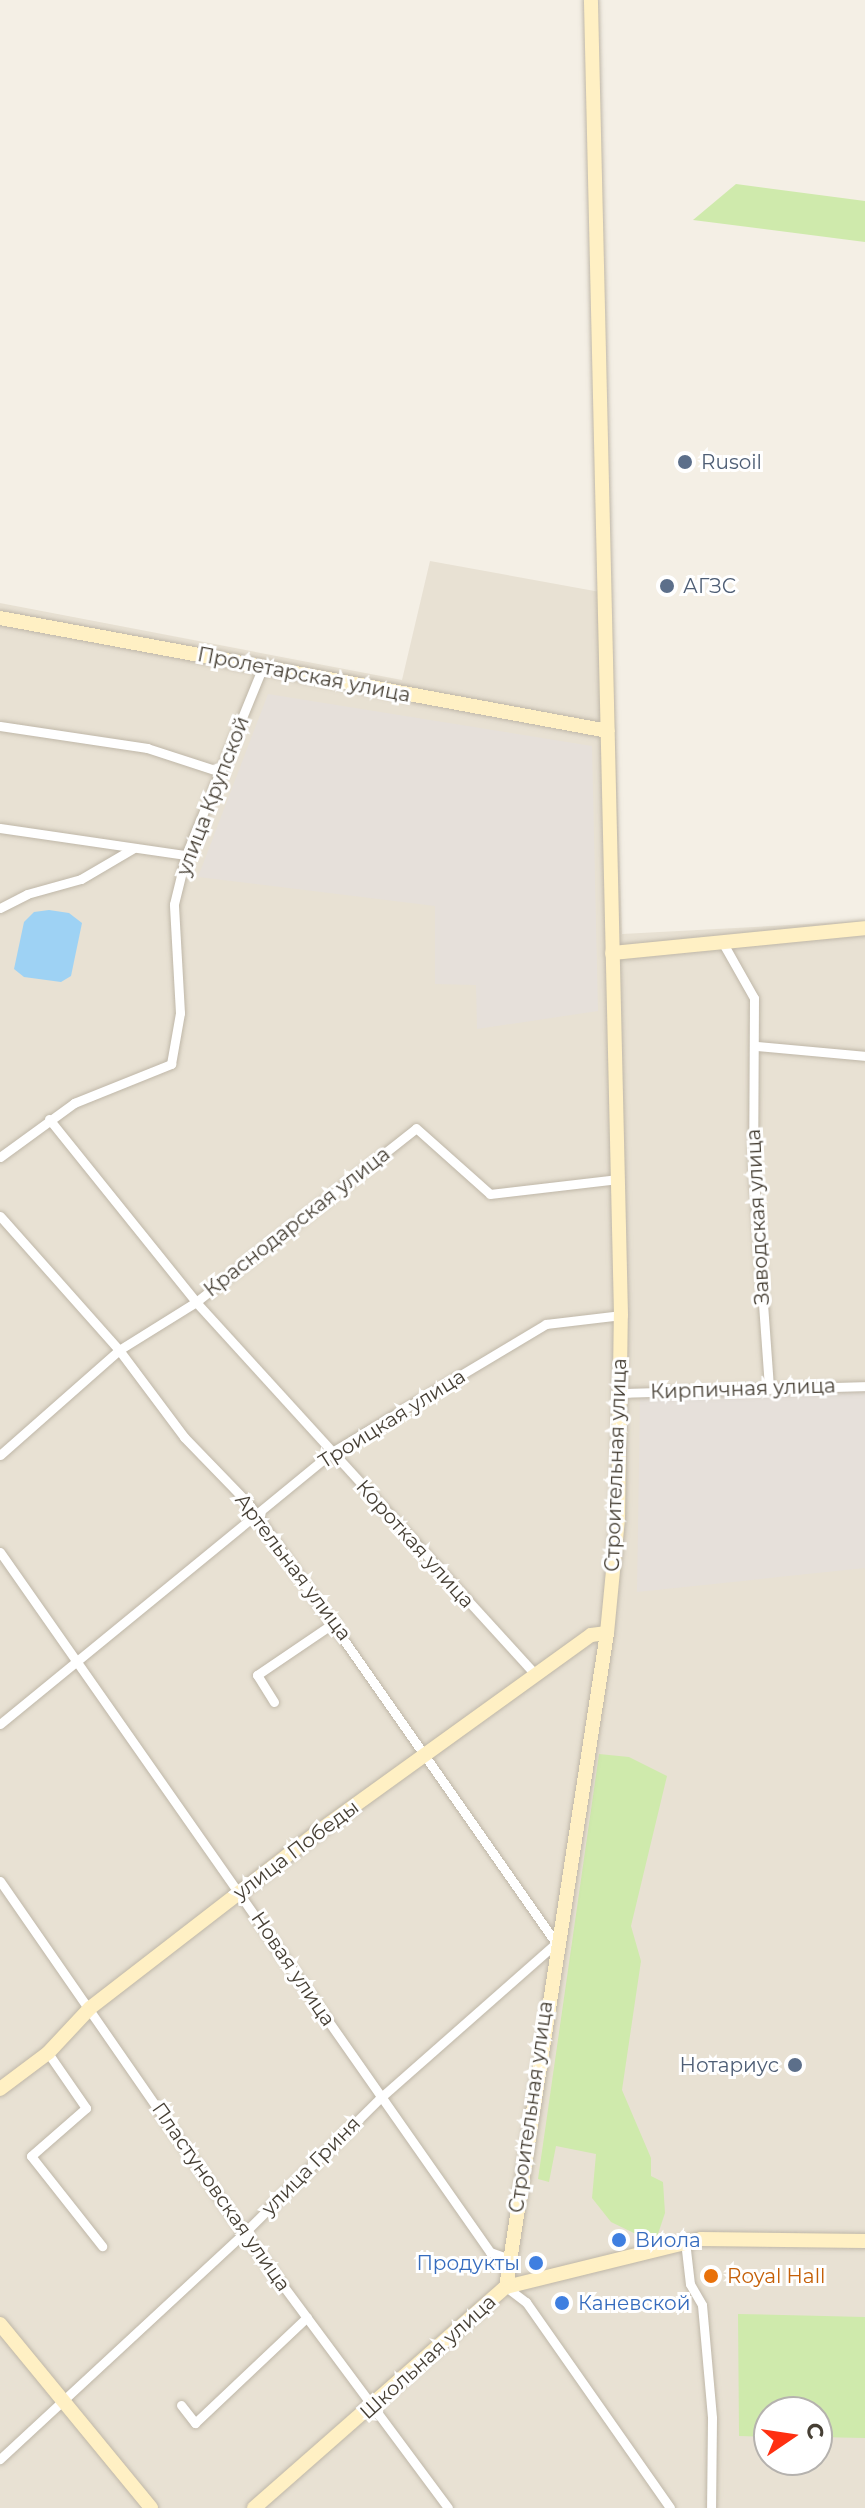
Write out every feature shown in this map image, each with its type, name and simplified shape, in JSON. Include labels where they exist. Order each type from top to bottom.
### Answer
[{"type":"street","name":"Строительная улица","points":[[506,2287],[556,1943],[607,1633],[618,1519],[621,1315],[591,0]]},
{"type":"street","name":"Пролетарская улица","points":[[0,618],[75,628],[262,669],[608,731]]},
{"type":"street","name":"улица Крупской","points":[[0,1157],[49,1119],[101,1090],[171,1064],[180,1013],[174,904],[186,855],[262,669]]},
{"type":"street","points":[[0,726],[147,748],[221,772]]},
{"type":"street","points":[[0,828],[186,855]]},
{"type":"street","points":[[0,908],[27,894],[81,879],[135,848]]},
{"type":"street","points":[[612,953],[724,945],[865,928]]},
{"type":"street","name":"Заводская улица","points":[[724,945],[754,998],[753,1164],[769,1388]]},
{"type":"street","points":[[756,1046],[865,1056]]},
{"type":"street","name":"Короткая улица","points":[[49,1119],[196,1302],[535,1674]]},
{"type":"street","name":"Краснодарская улица","points":[[0,1455],[119,1350],[196,1302],[416,1128],[490,1194],[618,1179]]},
{"type":"street","name":"Артельная улица","points":[[0,1216],[119,1350],[335,1622],[556,1943]]},
{"type":"street","name":"Троицкая улица","points":[[0,1724],[332,1452],[546,1324],[578,1316],[621,1315]]},
{"type":"street","name":"Кирпичная улица","points":[[620,1393],[865,1386]]},
{"type":"street","name":"Новая улица","points":[[0,1552],[241,1892],[380,2098],[490,2252],[509,2259]]},
{"type":"street","points":[[274,1702],[257,1675],[335,1622]]},
{"type":"street","name":"улица Победы","points":[[0,2089],[48,2053],[90,2008],[241,1892],[535,1674],[591,1635],[607,1633]]},
{"type":"street","name":"Пластуновская улица","points":[[0,1881],[244,2233],[448,2508]]},
{"type":"street","name":"улица Гриня","points":[[0,2459],[244,2233],[380,2098],[556,1943]]},
{"type":"street","points":[[48,2053],[86,2108],[31,2156],[102,2246]]},
{"type":"street","points":[[685,2241],[690,2284],[702,2305],[712,2418],[711,2508]]},
{"type":"street","name":"Школьная улица","points":[[254,2508],[374,2406],[506,2287],[685,2241],[865,2241]]},
{"type":"street","points":[[506,2287],[526,2302],[670,2508]]},
{"type":"street","points":[[181,2405],[195,2423],[307,2317]]},
{"type":"street","points":[[0,2324],[151,2508]]},
{"type":"shaded area","points":[[430,561],[611,594],[622,934],[865,921],[865,2508],[0,2508],[0,603],[402,680]]},
{"type":"shaded area","points":[[268,694],[592,746],[598,1011],[477,1029],[476,985],[435,984],[435,906],[198,877]]},
{"type":"shaded area","points":[[865,1390],[865,1568],[637,1592],[640,1396]]},
{"type":"green space","points":[[736,184],[865,201],[865,242],[693,220]]},
{"type":"green space","points":[[599,1754],[629,1757],[667,1776],[631,1926],[641,1961],[622,2090],[651,2158],[651,2176],[663,2182],[665,2213],[657,2237],[638,2235],[611,2222],[592,2198],[596,2154],[556,2146],[549,2182],[538,2179]]},
{"type":"green space","points":[[738,2314],[865,2317],[865,2438],[833,2437],[833,2396],[753,2396],[753,2436],[739,2436]]},
{"type":"water","points":[[49,910],[69,913],[82,923],[71,976],[61,982],[24,977],[14,969],[24,922],[34,912]]},
{"type":"place","name":"Rusoil","points":[[685,462]]},
{"type":"place","name":"АГЗС","points":[[667,586]]},
{"type":"place","name":"Нотариус","points":[[795,2065]]},
{"type":"place","name":"Виола","points":[[619,2240]]},
{"type":"place","name":"Продукты","points":[[536,2263]]},
{"type":"place","name":"Royal Hall","points":[[711,2276]]},
{"type":"place","name":"Каневской","points":[[562,2303]]}]
